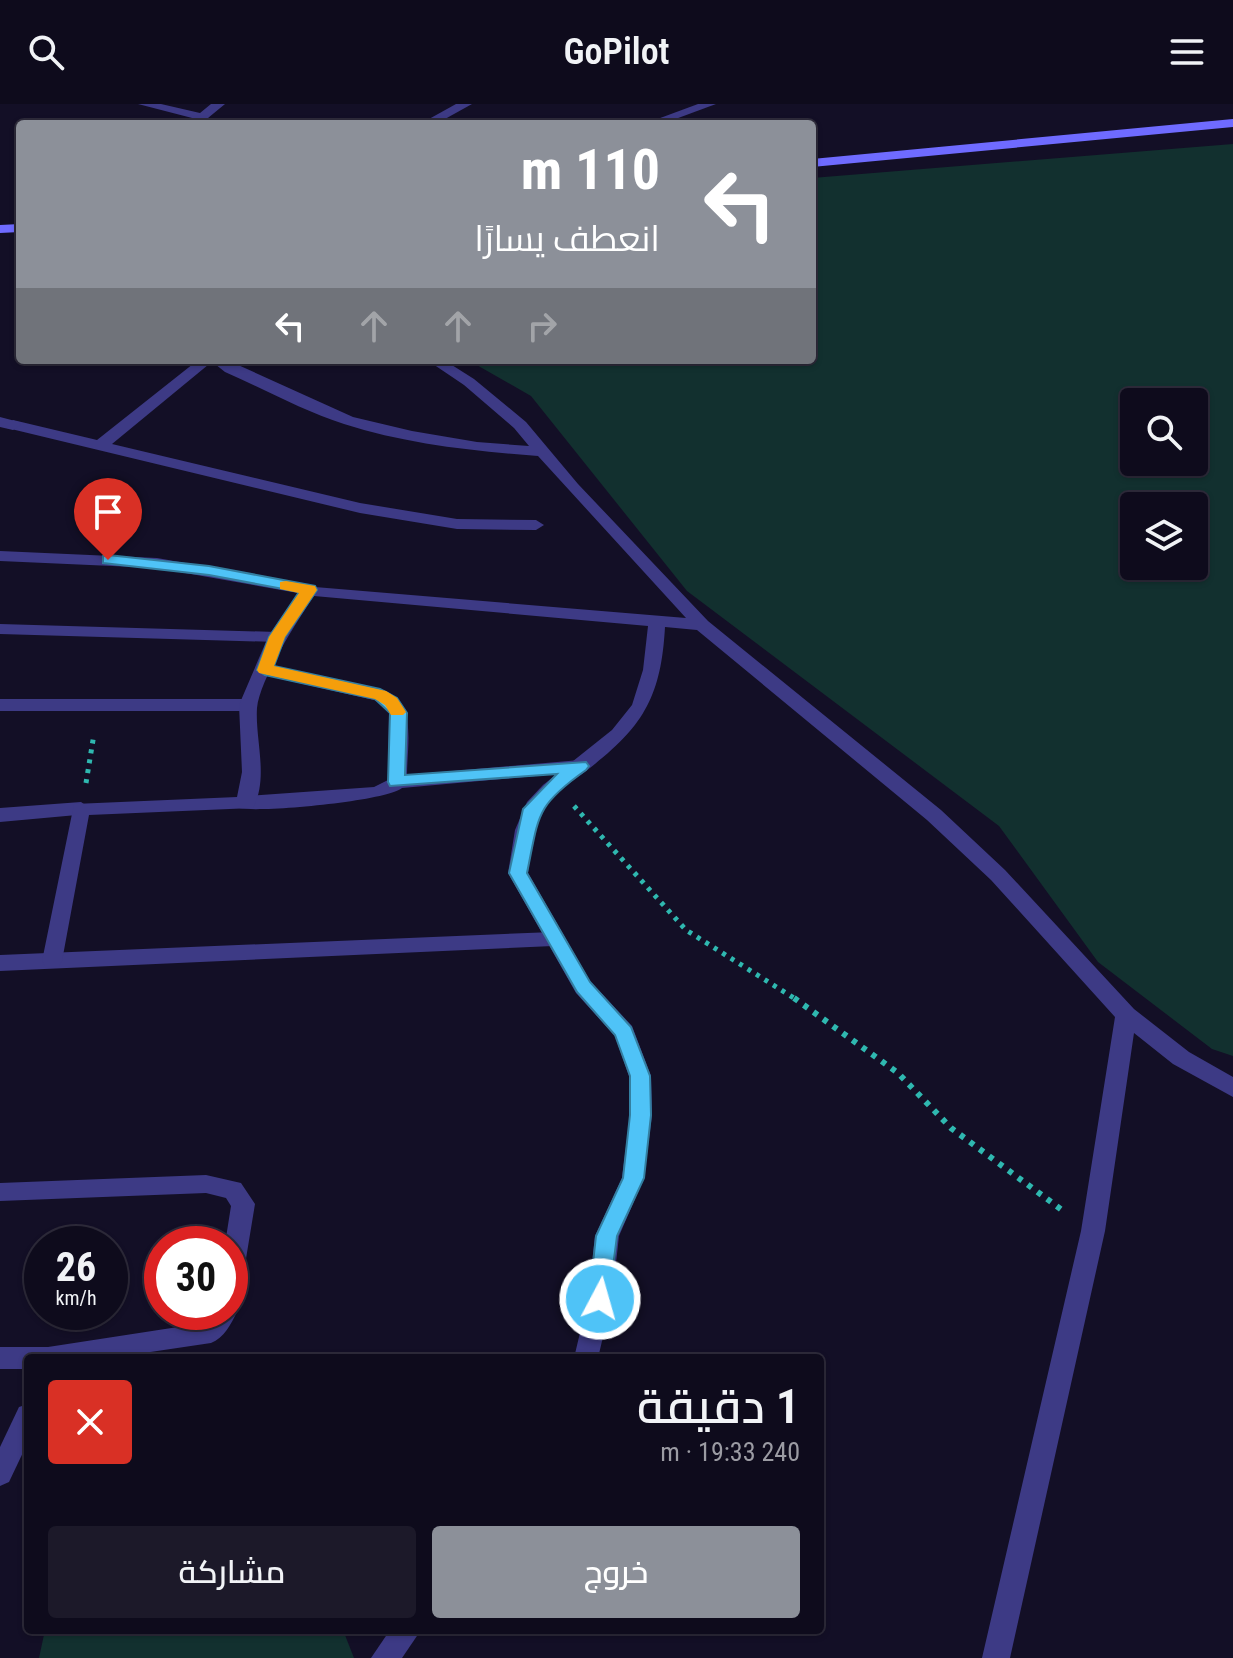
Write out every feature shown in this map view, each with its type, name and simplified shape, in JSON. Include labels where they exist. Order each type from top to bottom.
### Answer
[{"type":"street","points":[[144,104],[202,120],[219,104]]},
{"type":"street","points":[[434,120],[466,104]]},
{"type":"street","points":[[662,120],[710,104]]},
{"type":"street","points":[[816,163],[1233,123]]},
{"type":"street","points":[[99,447],[202,364]]},
{"type":"street","points":[[223,364],[348,420],[412,436],[477,447],[543,452]]},
{"type":"street","points":[[440,364],[498,405],[702,625],[934,815],[998,875],[1126,1015],[1181,1058],[1233,1088]]},
{"type":"street","points":[[6,423],[360,508],[457,524],[536,525]]},
{"type":"street","points":[[0,556],[157,563],[309,590],[702,625]]},
{"type":"street","points":[[246,803],[251,772],[248,705],[277,637],[309,590]]},
{"type":"street","points":[[587,1354],[600,1299],[607,1236],[633,1178],[641,1115],[640,1076],[624,1032],[583,987],[518,873],[532,809],[554,784],[619,734],[643,707],[654,675],[657,621]]},
{"type":"street","points":[[0,629],[277,637]]},
{"type":"street","points":[[265,670],[380,695],[391,701],[398,713],[397,782]]},
{"type":"street","points":[[0,705],[248,705]]},
{"type":"street","points":[[0,815],[246,803],[374,793],[389,789],[397,782],[580,766]]},
{"type":"street","points":[[52,961],[81,809]]},
{"type":"street","points":[[0,963],[553,939]]},
{"type":"street","points":[[996,1658],[1093,1231],[1126,1015]]},
{"type":"street","points":[[0,1192],[206,1184],[233,1190],[243,1204],[239,1226]]},
{"type":"street","points":[[72,1354],[212,1330]]},
{"type":"street","points":[[0,1358],[24,1358]]},
{"type":"street","points":[[0,1474],[24,1423]]},
{"type":"street","points":[[385,1658],[404,1634]]},
{"type":"path","points":[[81,809],[99,705]]},
{"type":"path","points":[[554,784],[686,930],[818,1013],[898,1073],[951,1128],[1047,1201],[1093,1231]]},
{"type":"green space","points":[[1233,144],[1233,1056],[1212,1049],[1098,962],[999,826],[687,591],[531,396],[475,364],[816,364],[816,178]]},
{"type":"green space","points":[[44,1634],[345,1634],[354,1658],[39,1658]]},
{"type":"slow traffic","points":[[286,586],[309,590],[277,637],[265,670],[380,695],[391,701],[397,712]]},
{"type":"route","points":[[108,560],[209,570],[309,590],[277,637],[265,670],[380,695],[391,701],[398,713],[397,782],[580,766],[554,784],[532,809],[518,873],[583,987],[624,1032],[640,1076],[641,1115],[633,1178],[607,1236],[600,1299]]}]
